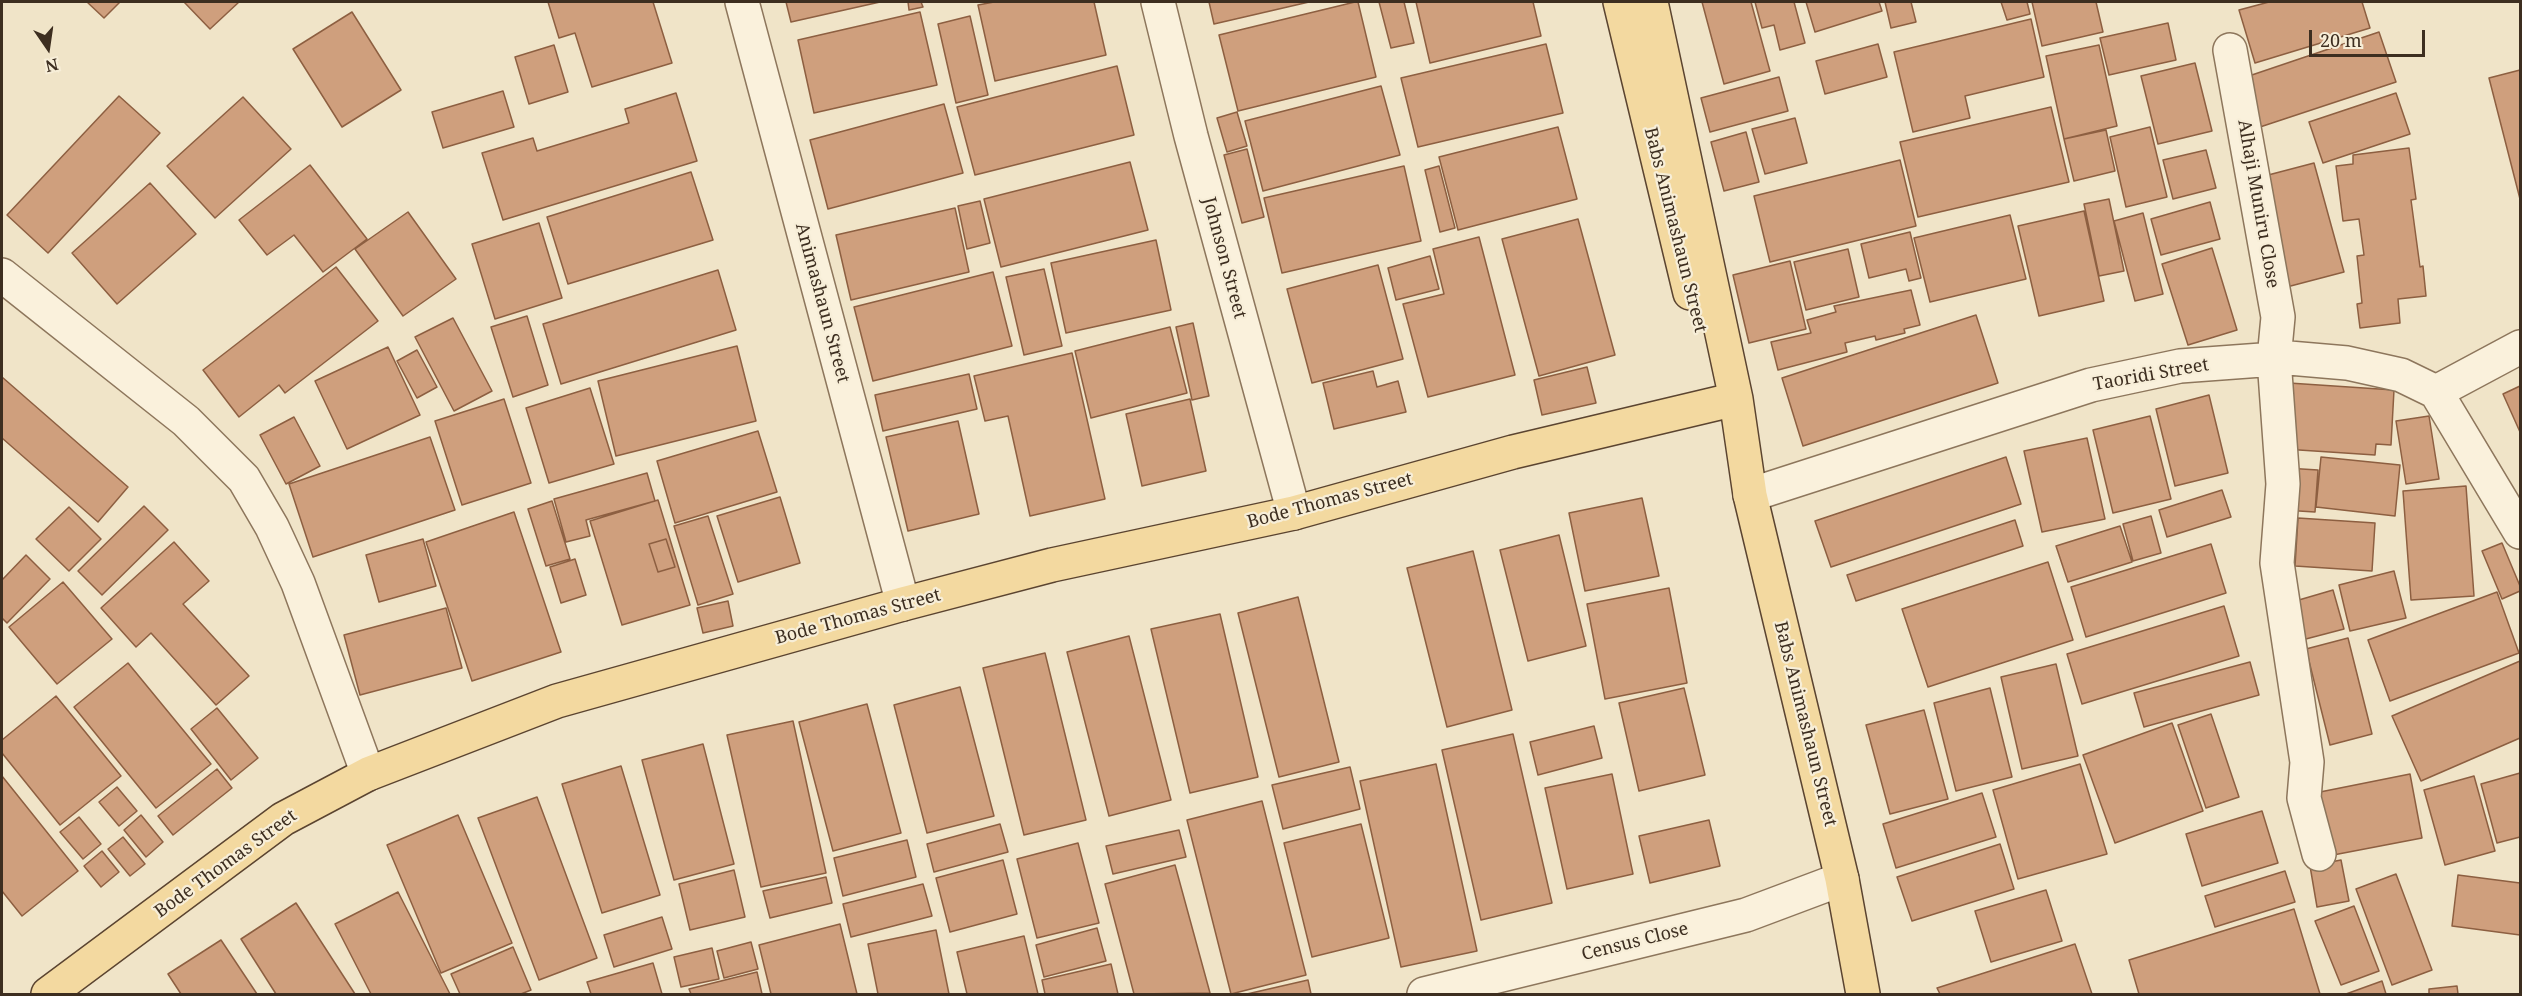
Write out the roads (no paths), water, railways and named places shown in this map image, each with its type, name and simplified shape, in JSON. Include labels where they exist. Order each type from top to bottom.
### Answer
[{"type":"main road","name":"Babs Animashaun Street","points":[[1620,2],[1726,400],[1743,453],[1750,495],[1842,879],[1863,994]]},
{"type":"main road","name":"Babs Animashaun Street","points":[[1651,2],[1726,400]]},
{"type":"main road","name":"Bode Thomas Street","points":[[48,994],[283,819],[368,774],[557,701],[903,604],[1052,565],[1294,513],[1513,452],[1726,400]]},
{"type":"street","name":"Animashaun Street","points":[[742,2],[903,604]]},
{"type":"street","name":"Johnson Street","points":[[1158,2],[1191,136],[1294,513]]},
{"type":"street","name":"Alhaji Muniru Close","points":[[2229,50],[2278,317],[2274,359],[2283,484],[2277,563],[2307,762],[2304,798],[2319,854]]},
{"type":"street","points":[[2,275],[186,420],[244,479],[272,527],[298,583],[368,774]]},
{"type":"street","points":[[2520,346],[2436,392],[2520,532]]},
{"type":"street","name":"Taoridi Street","points":[[1750,495],[2091,385],[2180,366],[2289,358],[2347,363],[2402,375],[2436,392]]},
{"type":"street","name":"Census Close","points":[[1424,994],[1746,915],[1842,879]]}]
